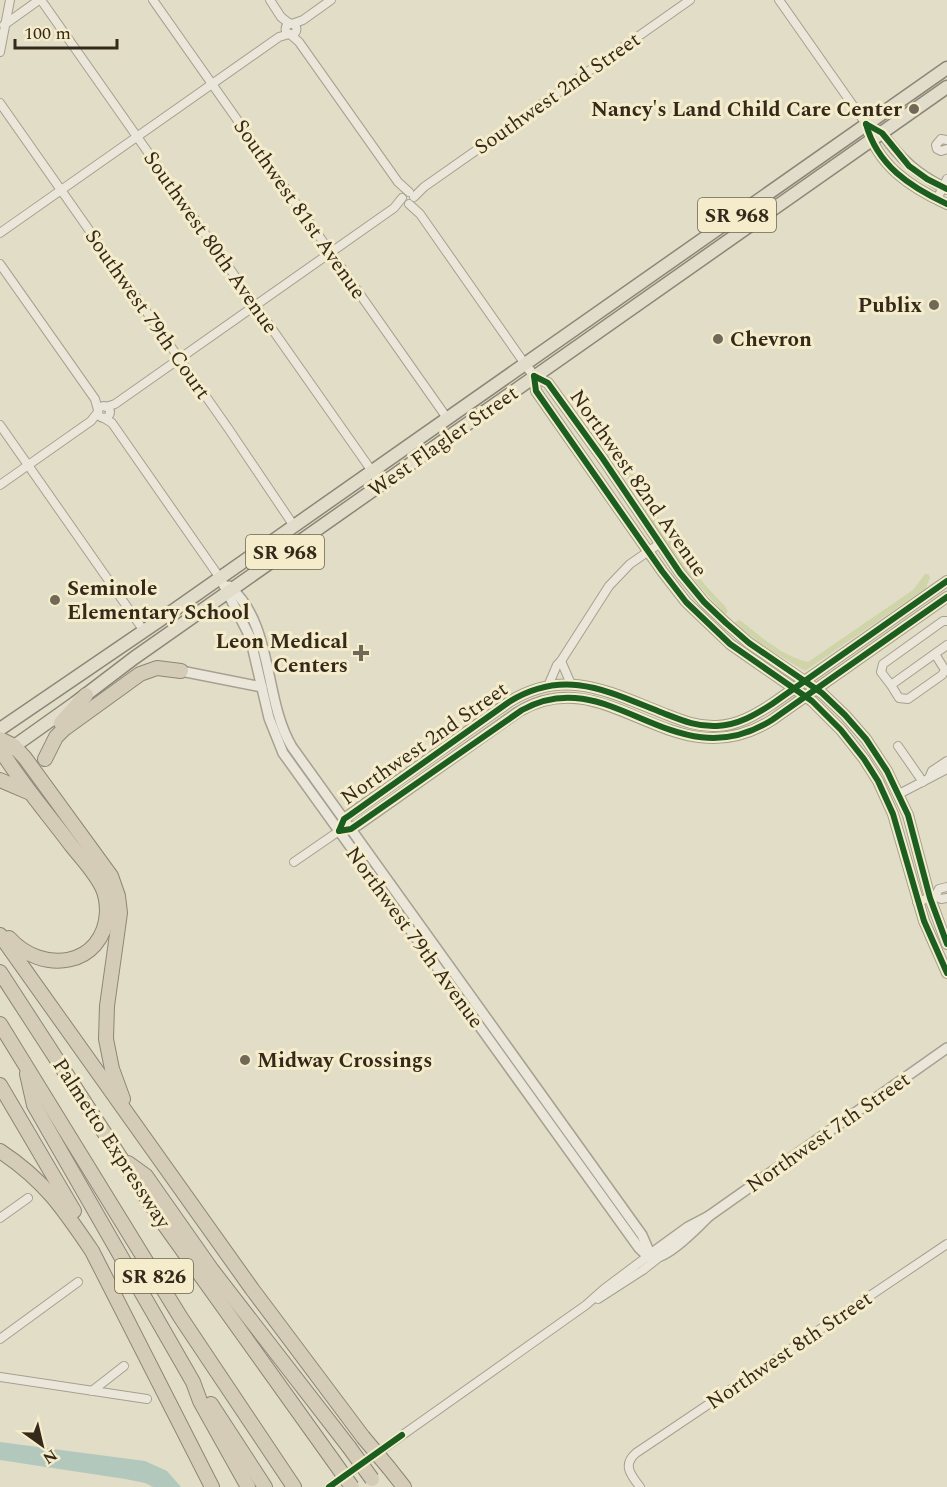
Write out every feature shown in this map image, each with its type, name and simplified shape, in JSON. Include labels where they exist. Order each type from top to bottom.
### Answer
[{"type":"highway","points":[[45,759],[56,737],[64,729],[136,677],[157,668],[181,671]]},
{"type":"highway","points":[[54,797],[46,772],[45,759],[50,736],[86,695]]},
{"type":"highway","points":[[0,739],[4,751],[32,794],[98,879],[106,900],[105,922],[96,941],[87,951],[77,957],[56,962],[36,958],[13,943],[0,927]]},
{"type":"highway","points":[[4,751],[25,758],[102,861],[111,876],[118,896],[119,927],[107,1006],[106,1038],[116,1083],[133,1120]]},
{"type":"highway","points":[[0,780],[32,794]]},
{"type":"highway","points":[[0,935],[252,1289],[363,1437],[404,1487]]},
{"type":"highway","name":"Palmetto Expressway","points":[[0,972],[193,1266],[352,1487]]},
{"type":"highway","name":"Palmetto Expressway","points":[[0,1024],[181,1318],[294,1487]]},
{"type":"highway","points":[[23,1060],[34,1105],[193,1382],[207,1399],[264,1487]]},
{"type":"highway","points":[[0,1085],[88,1235],[92,1251]]},
{"type":"highway","points":[[0,1150],[48,1190],[68,1214],[92,1251],[212,1487]]},
{"type":"highway","points":[[120,1156],[146,1176],[212,1270],[377,1484]]},
{"type":"highway","points":[[193,1382],[200,1401],[248,1487]]},
{"type":"main road","name":"West Flagler Street","points":[[0,729],[220,578],[947,68]]},
{"type":"main road","name":"West Flagler Street","points":[[4,751],[947,87]]},
{"type":"main road","points":[[707,255],[713,232]]},
{"type":"main road","points":[[688,269],[695,252],[695,245]]},
{"type":"street","points":[[0,52],[3,25],[10,0]]},
{"type":"street","points":[[3,25],[40,0]]},
{"type":"street","name":"Southwest 80th Avenue","points":[[40,0],[381,484]]},
{"type":"street","name":"Southwest 81st Avenue","points":[[153,0],[447,418]]},
{"type":"street","points":[[270,0],[525,364]]},
{"type":"street","points":[[0,233],[331,0]]},
{"type":"street","name":"Southwest 2nd Street","points":[[0,485],[690,0]]},
{"type":"street","points":[[779,0],[866,124],[871,141],[885,160],[902,178],[947,204]]},
{"type":"street","name":"Southwest 79th Court","points":[[0,103],[294,526]]},
{"type":"street","points":[[866,124],[882,133],[905,163],[917,173],[946,185],[937,199]]},
{"type":"street","points":[[947,140],[941,139],[936,145],[939,150],[947,149]]},
{"type":"street","points":[[0,264],[220,578]]},
{"type":"street","name":"Northwest 82nd Avenue","points":[[525,364],[534,376],[548,383],[687,583],[726,623],[760,650],[816,688],[858,729],[881,760],[899,794],[912,828],[947,944]]},
{"type":"street","name":"Northwest 82nd Avenue","points":[[534,376],[536,391],[677,591],[704,621],[735,649],[806,696],[845,735],[878,781],[898,826],[917,902],[947,973]]},
{"type":"street","points":[[0,425],[144,631]]},
{"type":"street","points":[[548,686],[557,665],[609,586],[630,564],[659,544]]},
{"type":"street","name":"Northwest 79th Avenue","points":[[220,578],[230,591],[248,631],[283,731],[300,758],[642,1234],[648,1249],[648,1256]]},
{"type":"street","name":"Northwest 2nd Street","points":[[339,831],[344,819],[509,702],[526,693],[548,686],[571,684],[595,687],[680,720],[703,725],[720,725],[740,721],[772,704],[946,585]]},
{"type":"street","points":[[806,696],[947,597]]},
{"type":"street","points":[[934,654],[944,667],[944,673],[905,700],[899,698],[881,672],[883,664],[943,621],[947,621]]},
{"type":"street","points":[[891,685],[947,645]]},
{"type":"street","points":[[561,661],[571,684]]},
{"type":"street","points":[[181,671],[262,687]]},
{"type":"street","name":"Northwest 79th Avenue","points":[[264,673],[262,687],[269,718],[281,750],[636,1244],[648,1256]]},
{"type":"street","points":[[772,704],[778,692],[774,676]]},
{"type":"street","name":"Northwest 2nd Street","points":[[294,862],[339,831],[351,829],[522,710],[550,698],[588,699],[683,735],[713,739],[732,737],[756,729],[806,696]]},
{"type":"street","points":[[898,746],[926,780]]},
{"type":"street","points":[[926,780],[932,771],[947,761]]},
{"type":"street","points":[[899,794],[947,769]]},
{"type":"street","points":[[932,897],[939,889],[947,887]]},
{"type":"street","points":[[917,902],[932,897],[947,898]]},
{"type":"street","points":[[480,1027],[489,1022]]},
{"type":"street","name":"Northwest 7th Street","points":[[329,1487],[586,1305],[655,1263],[680,1233],[709,1216],[947,1048]]},
{"type":"street","points":[[0,1218],[28,1198]]},
{"type":"street","name":"Northwest 7th Street","points":[[586,1305],[648,1256],[692,1234],[709,1216]]},
{"type":"street","points":[[642,1234],[655,1241],[672,1243]]},
{"type":"street","name":"Northwest 8th Street","points":[[640,1487],[628,1469],[632,1456],[947,1244]]},
{"type":"street","points":[[648,1256],[655,1257],[663,1254]]},
{"type":"street","points":[[0,1340],[78,1282]]},
{"type":"street","points":[[92,1391],[124,1366]]},
{"type":"street","points":[[0,1377],[147,1399]]},
{"type":"green space","points":[[606,442],[611,442],[617,449],[666,531],[694,571],[728,612],[725,614],[687,572],[649,518],[629,481],[606,447]]},
{"type":"green space","points":[[925,574],[930,577],[926,588],[805,671],[765,647],[735,623],[738,620],[741,621],[781,651],[808,662],[913,590]]},
{"type":"shaded area","points":[[0,1442],[145,1461],[167,1471],[181,1487],[153,1487],[125,1479],[0,1460]]},
{"type":"cycle path","points":[[866,124],[878,151],[897,173],[920,190],[947,204]]},
{"type":"cycle path","points":[[866,124],[882,133],[909,166],[927,179],[947,189]]},
{"type":"cycle path","points":[[534,376],[536,391],[686,602],[730,644],[812,701],[841,730],[864,759],[878,781],[893,814],[924,921],[947,973]]},
{"type":"cycle path","points":[[534,376],[548,383],[603,459],[680,573],[704,602],[749,643],[822,693],[866,739],[887,771],[908,815],[930,898],[947,944]]},
{"type":"cycle path","points":[[339,831],[344,819],[509,702],[529,692],[549,686],[587,686],[689,722],[710,726],[732,724],[753,716],[772,704],[947,581]]},
{"type":"cycle path","points":[[339,831],[351,829],[522,710],[554,699],[585,699],[673,731],[704,738],[737,735],[772,720],[947,597]]},
{"type":"cycle path","points":[[329,1487],[402,1435]]},
{"type":"place","name":"Nancy's Land Child Care Center","points":[[914,109]]},
{"type":"place","name":"Publix","points":[[934,305]]},
{"type":"place","name":"Chevron","points":[[718,339]]},
{"type":"place","name":"Seminole Elementary School","points":[[55,600]]},
{"type":"place","name":"Leon Medical Centers","points":[[361,653]]},
{"type":"place","name":"Midway Crossings","points":[[245,1060]]}]
